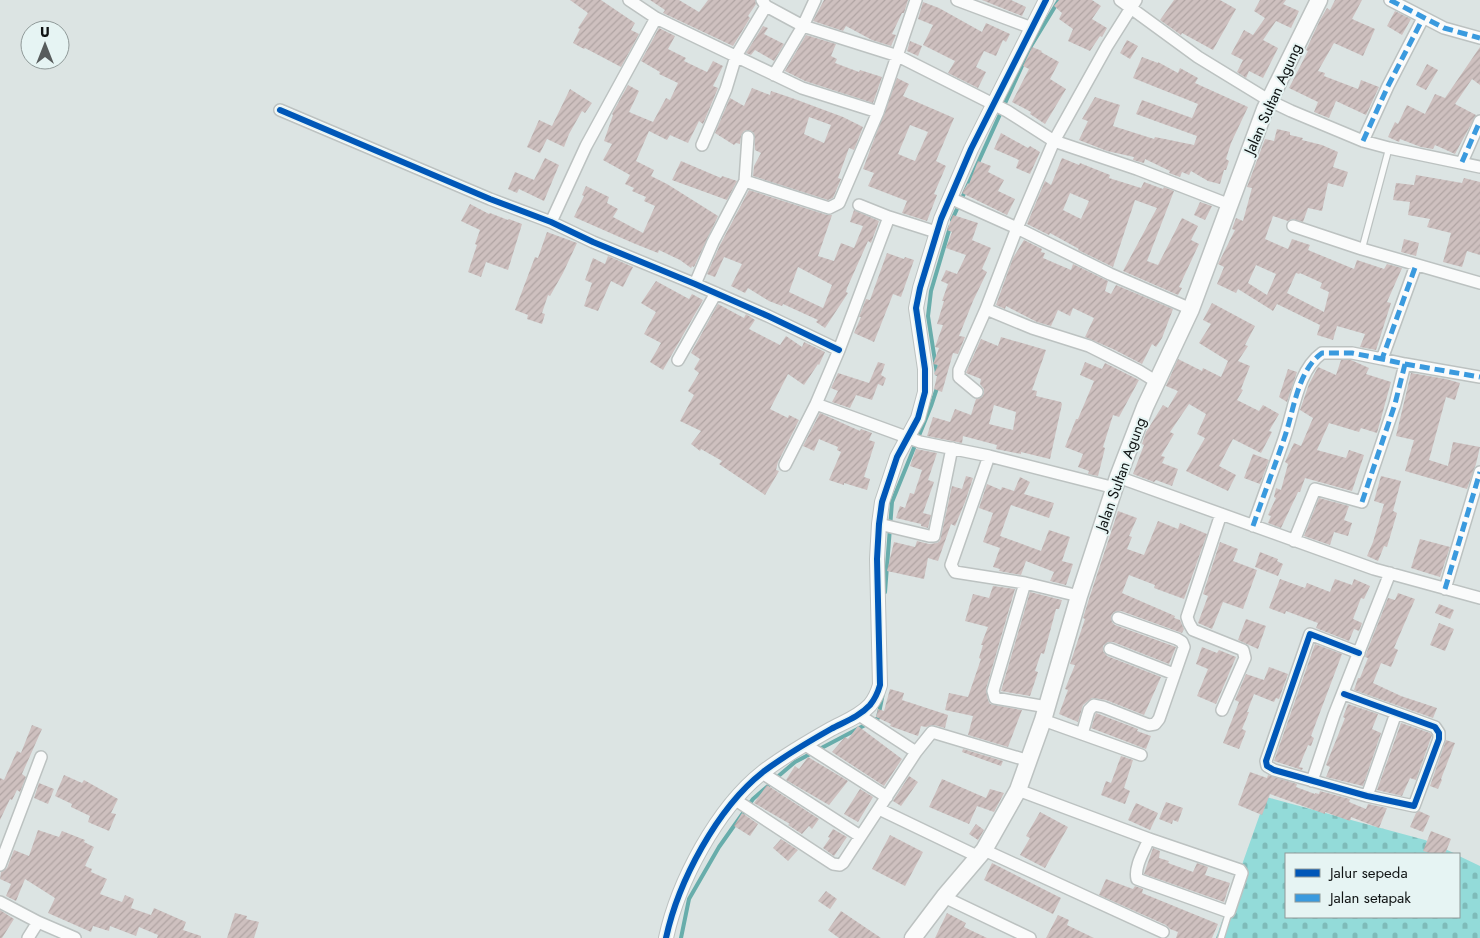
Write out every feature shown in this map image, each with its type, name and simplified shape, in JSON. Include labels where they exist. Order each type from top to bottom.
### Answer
[{"type":"main road","name":"Jalan Sultan Agung","points":[[913,938],[944,897],[982,854],[1018,790],[1045,714],[1079,596],[1116,482],[1157,382],[1191,309],[1254,135],[1319,0]]},
{"type":"street","points":[[629,0],[656,18],[802,88],[878,112]]},
{"type":"street","points":[[774,74],[803,26],[814,0]]},
{"type":"street","points":[[745,181],[830,208],[836,206],[878,112],[916,0]]},
{"type":"street","points":[[957,0],[1032,28]]},
{"type":"street","points":[[666,938],[679,893],[702,849],[734,800],[762,773],[804,744],[860,715],[871,704],[877,694],[880,685],[877,559],[879,524],[882,502],[897,457],[913,440],[925,392],[925,369],[916,308],[923,279],[936,232],[957,201],[971,149],[999,107],[1032,28],[1046,0]]},
{"type":"street","points":[[1120,0],[1133,4],[1198,57],[1270,101],[1364,141],[1480,167]]},
{"type":"street","points":[[1390,0],[1422,20],[1480,38]]},
{"type":"street","points":[[702,145],[726,89],[736,56],[764,3],[803,26],[898,56],[999,107],[1054,141],[1137,169],[1230,205]]},
{"type":"street","points":[[977,392],[958,374],[1054,141],[1080,92],[1133,4]]},
{"type":"street","points":[[551,222],[586,146],[656,18]]},
{"type":"street","points":[[1364,141],[1388,86],[1422,20]]},
{"type":"street","points":[[280,110],[490,199],[551,222],[593,242],[695,284],[839,350]]},
{"type":"street","points":[[1462,162],[1480,121]]},
{"type":"street","points":[[695,284],[717,234],[745,181],[748,137]]},
{"type":"street","points":[[957,201],[1110,274],[1191,309]]},
{"type":"street","points":[[859,205],[936,232]]},
{"type":"street","points":[[786,466],[816,404],[839,350],[889,217]]},
{"type":"street","points":[[1293,226],[1362,249],[1480,283]]},
{"type":"street","points":[[1382,359],[1416,265]]},
{"type":"street","points":[[678,360],[716,294]]},
{"type":"street","points":[[986,309],[1032,328],[1089,346],[1157,382]]},
{"type":"street","points":[[1253,526],[1285,438],[1291,410],[1309,364],[1322,353],[1352,353],[1480,378]]},
{"type":"street","points":[[1294,541],[1314,489],[1362,502],[1396,404],[1405,364]]},
{"type":"street","points":[[816,404],[913,440],[1153,488],[1294,541],[1390,573],[1480,598]]},
{"type":"street","points":[[879,524],[934,536],[952,448]]},
{"type":"street","points":[[989,456],[951,564],[953,569],[955,572],[1025,583],[1079,596]]},
{"type":"street","points":[[1445,589],[1480,472]]},
{"type":"street","points":[[1221,514],[1188,617],[1193,630],[1243,650],[1245,654],[1245,658],[1222,710]]},
{"type":"street","points":[[1312,781],[1334,715],[1344,694],[1390,573]]},
{"type":"street","points":[[1025,583],[993,691],[995,698],[1045,714],[1082,734],[1141,755]]},
{"type":"street","points":[[1082,734],[1089,710],[1094,705],[1103,706],[1149,724],[1155,724],[1159,719],[1184,647],[1182,642],[1118,618]]},
{"type":"street","points":[[1344,694],[1435,727],[1439,733],[1439,739],[1414,806],[1367,796],[1268,768],[1266,761],[1310,634],[1359,653]]},
{"type":"street","points":[[1110,649],[1174,674]]},
{"type":"street","points":[[1367,796],[1396,713]]},
{"type":"street","points":[[860,715],[916,752]]},
{"type":"street","points":[[734,800],[837,866],[843,863],[916,752],[932,732],[1029,761]]},
{"type":"street","points":[[804,744],[887,798]]},
{"type":"street","points":[[0,865],[41,757]]},
{"type":"street","points":[[762,773],[860,836]]},
{"type":"street","points":[[1018,790],[1149,839],[1240,870],[1242,873],[1230,912],[1137,878],[1138,865],[1149,839]]},
{"type":"street","points":[[879,809],[1163,932]]},
{"type":"street","points":[[944,897],[1030,938]]},
{"type":"street","points":[[0,902],[38,922],[75,938]]},
{"type":"street","points":[[28,938],[38,922]]},
{"type":"lane","points":[[1362,249],[1389,148]]},
{"type":"lane","points":[[1221,938],[1230,912]]},
{"type":"green space","points":[[1266,797],[1425,840],[1454,853],[1285,853],[1285,918],[1460,918],[1460,856],[1480,866],[1480,938],[1216,938]]},
{"type":"building","points":[[570,0],[601,0],[635,23],[631,30],[639,34],[621,67],[573,43],[580,29],[578,28],[588,13]]},
{"type":"building","points":[[650,0],[679,0],[699,12],[708,0],[755,0],[756,4],[733,46],[663,13],[665,10]]},
{"type":"building","points":[[824,0],[908,0],[904,13],[902,13],[892,34],[896,35],[891,46],[872,40],[846,26],[843,31],[813,21]]},
{"type":"building","points":[[982,0],[1011,0],[1026,7],[1022,16]]},
{"type":"building","points":[[1059,0],[1092,0],[1101,6],[1092,19],[1107,28],[1090,51],[1068,41],[1073,29],[1059,19],[1062,13],[1054,6]]},
{"type":"building","points":[[1174,0],[1220,0],[1236,9],[1213,50],[1182,33],[1181,35],[1160,20]]},
{"type":"building","points":[[1260,0],[1286,0],[1283,4],[1299,11],[1291,28],[1276,21],[1263,40],[1278,48],[1263,78],[1249,71],[1246,78],[1237,72],[1243,60],[1231,54],[1244,30],[1253,35],[1265,18],[1254,11]]},
{"type":"building","points":[[1335,0],[1362,0],[1352,19],[1375,29],[1363,56],[1334,43],[1318,71],[1325,73],[1324,76],[1358,89],[1361,80],[1379,87],[1366,115],[1336,101],[1329,118],[1314,112],[1318,102],[1289,88],[1308,51],[1306,50],[1320,20],[1327,8],[1330,10]]},
{"type":"building","points":[[923,2],[939,8],[982,32],[986,23],[1010,34],[1006,42],[1003,40],[996,56],[984,51],[976,67],[986,72],[978,88],[948,73],[955,61],[923,45],[933,25],[918,19]]},
{"type":"building","points":[[1395,11],[1411,19],[1402,35],[1387,26]]},
{"type":"building","points":[[763,26],[768,28],[764,34],[784,44],[774,61],[755,50],[751,55],[746,53]]},
{"type":"building","points":[[659,28],[675,36],[668,49],[686,58],[684,61],[707,72],[713,61],[723,66],[713,86],[718,88],[703,124],[699,121],[688,143],[670,135],[667,140],[649,131],[636,161],[654,170],[651,176],[718,216],[694,267],[692,266],[691,268],[680,260],[659,250],[658,253],[574,217],[584,196],[582,195],[586,186],[609,197],[607,203],[618,209],[613,217],[643,233],[655,206],[644,201],[646,197],[632,191],[634,188],[625,184],[630,175],[603,160],[612,144],[604,141],[612,114],[628,85],[639,91],[629,112],[653,122],[666,98],[670,100],[678,83],[659,74],[660,72],[641,61]]},
{"type":"building","points":[[806,35],[836,44],[831,56],[837,59],[835,63],[859,72],[860,70],[882,77],[873,103],[805,81],[785,71]]},
{"type":"building","points":[[1127,40],[1138,46],[1130,59],[1120,53]]},
{"type":"building","points":[[910,41],[922,46],[918,56],[907,51]]},
{"type":"building","points":[[1032,47],[1059,62],[1050,79],[1066,89],[1045,124],[1030,114],[1031,112],[1012,102],[1029,69],[1023,66]]},
{"type":"building","points":[[1480,47],[1480,85],[1472,79],[1455,104],[1476,115],[1455,154],[1435,145],[1433,149],[1421,147],[1400,139],[1399,142],[1388,137],[1395,122],[1398,124],[1407,105],[1425,114],[1435,94],[1445,98]]},
{"type":"building","points":[[1142,57],[1158,62],[1178,73],[1180,68],[1198,78],[1195,83],[1248,107],[1231,143],[1226,159],[1229,161],[1220,184],[1208,181],[1191,171],[1189,175],[1182,172],[1180,177],[1145,159],[1144,163],[1133,160],[1134,157],[1107,151],[1079,140],[1088,121],[1082,119],[1095,97],[1120,105],[1113,126],[1154,139],[1155,137],[1194,145],[1197,136],[1136,114],[1142,100],[1192,118],[1198,104],[1133,78]]},
{"type":"building","points":[[1427,64],[1438,70],[1426,90],[1416,85]]},
{"type":"building","points":[[897,78],[909,84],[903,96],[954,118],[936,161],[946,166],[934,194],[937,195],[927,221],[902,213],[907,201],[868,186],[874,173],[863,169]],"holes":[[[910,125],[928,132],[915,161],[898,154]]]},
{"type":"building","points":[[752,88],[770,95],[771,91],[843,117],[863,127],[854,150],[849,148],[838,178],[841,179],[833,198],[828,200],[753,176],[754,166],[761,153],[755,150],[754,133],[749,130],[744,131],[740,144],[736,143],[734,145],[715,133],[730,98],[744,106]],"holes":[[[809,117],[831,125],[824,143],[804,134]]]},
{"type":"building","points":[[570,89],[592,103],[585,113],[582,111],[564,147],[547,139],[540,153],[527,147],[539,120],[552,126]]},
{"type":"building","points":[[1277,129],[1290,132],[1290,135],[1303,138],[1302,140],[1322,145],[1338,152],[1333,167],[1348,172],[1343,187],[1328,183],[1322,211],[1308,208],[1303,222],[1292,219],[1288,221],[1273,216],[1265,239],[1288,249],[1292,239],[1310,245],[1308,250],[1354,269],[1357,260],[1384,269],[1387,264],[1402,268],[1387,302],[1391,303],[1376,350],[1360,347],[1365,334],[1337,326],[1333,340],[1317,335],[1320,325],[1277,304],[1273,311],[1238,289],[1236,293],[1217,284],[1224,267],[1218,264],[1235,230],[1232,229],[1236,218],[1243,221],[1252,188],[1247,187],[1265,139],[1274,141]],"holes":[[[1256,265],[1276,274],[1267,295],[1248,283]],[[1296,273],[1322,283],[1320,288],[1329,292],[1324,312],[1287,293]]]},
{"type":"building","points":[[1001,133],[1028,148],[1030,146],[1040,152],[1030,174],[1016,168],[1019,160],[994,149]]},
{"type":"building","points":[[545,158],[559,165],[544,201],[519,189],[517,193],[508,189],[515,172],[534,180]]},
{"type":"building","points":[[1062,158],[1110,175],[1109,178],[1141,188],[1144,182],[1174,191],[1147,261],[1158,265],[1182,218],[1198,226],[1191,240],[1199,244],[1179,287],[1182,288],[1178,295],[1123,271],[1157,208],[1135,200],[1113,267],[1078,250],[1050,233],[1049,235],[1027,224],[1045,181],[1051,185]],"holes":[[[1070,193],[1089,201],[1081,219],[1063,210]]]},
{"type":"building","points":[[681,161],[721,178],[722,176],[737,181],[727,200],[672,180]]},
{"type":"building","points":[[978,161],[991,166],[988,172],[1004,180],[998,191],[1015,199],[1007,215],[962,193],[969,184]]},
{"type":"building","points":[[1416,175],[1462,183],[1464,178],[1480,182],[1480,255],[1467,251],[1462,267],[1443,262],[1451,233],[1427,227],[1430,219],[1408,215],[1410,202],[1393,200],[1396,183],[1414,185]]},
{"type":"building","points":[[749,190],[832,215],[818,256],[834,261],[841,243],[854,248],[863,226],[850,222],[854,210],[879,221],[871,243],[868,241],[847,288],[846,292],[848,293],[825,328],[816,322],[818,320],[783,304],[782,306],[769,301],[748,288],[745,293],[731,286],[742,264],[724,257],[715,277],[707,274]],"holes":[[[798,267],[832,285],[823,308],[789,292]]]},
{"type":"building","points":[[1200,202],[1212,206],[1205,220],[1194,215]]},
{"type":"building","points":[[470,204],[489,214],[522,224],[508,270],[486,262],[481,277],[468,272],[480,230],[461,221]]},
{"type":"building","points":[[953,215],[978,223],[972,240],[991,248],[982,269],[987,272],[959,336],[965,337],[958,354],[953,353],[942,392],[934,389],[937,376],[934,374],[938,365],[933,364],[939,348],[935,347],[943,325],[937,324],[948,284],[941,281],[946,270],[957,274],[966,255],[946,248],[952,232],[947,230]]},
{"type":"building","points":[[547,232],[577,243],[563,273],[550,296],[548,295],[542,313],[545,314],[542,324],[527,319],[528,315],[515,310],[535,257],[538,258]]},
{"type":"building","points":[[1404,239],[1419,243],[1416,256],[1401,252]]},
{"type":"building","points":[[1024,240],[1042,249],[1041,252],[1045,253],[1043,258],[1071,270],[1073,264],[1108,281],[1105,291],[1111,294],[1116,285],[1173,309],[1162,338],[1156,347],[1152,344],[1142,364],[1085,337],[1094,318],[1073,308],[1070,316],[1058,310],[1051,326],[1037,322],[1006,306],[1005,309],[996,305],[1013,258]]},
{"type":"building","points":[[887,253],[904,259],[905,257],[914,260],[901,297],[893,294],[874,342],[854,333],[866,299],[870,300]]},
{"type":"building","points":[[608,256],[633,267],[623,287],[611,281],[598,311],[584,306],[592,283],[585,280],[593,258],[605,264]]},
{"type":"building","points":[[656,281],[689,299],[692,294],[703,300],[663,370],[650,362],[661,343],[644,334],[656,312],[641,303]]},
{"type":"building","points":[[1212,303],[1255,326],[1245,345],[1248,346],[1238,361],[1250,366],[1241,389],[1243,390],[1237,400],[1259,411],[1263,405],[1279,414],[1269,431],[1272,432],[1261,453],[1233,439],[1219,466],[1236,475],[1228,491],[1186,471],[1205,438],[1197,434],[1206,414],[1189,404],[1170,432],[1174,434],[1161,456],[1165,457],[1162,463],[1178,469],[1172,486],[1133,474],[1144,445],[1142,444],[1146,432],[1163,405],[1168,408],[1178,391],[1166,386],[1178,359],[1202,371],[1203,368],[1221,377],[1228,361],[1199,343],[1211,324],[1203,320]]},
{"type":"building","points":[[718,304],[744,318],[746,314],[755,320],[749,329],[780,345],[786,336],[802,347],[804,342],[825,352],[819,365],[804,385],[788,374],[770,409],[788,418],[789,415],[799,420],[778,462],[776,470],[779,471],[765,495],[719,464],[722,461],[701,449],[700,451],[691,444],[701,431],[680,421],[694,395],[688,391],[699,373],[694,369],[700,359],[691,353]]},
{"type":"building","points":[[1001,337],[1046,350],[1032,390],[1037,391],[1036,396],[1061,402],[1062,404],[1050,459],[1021,452],[1021,454],[996,449],[997,445],[963,436],[962,443],[927,436],[933,417],[950,422],[955,409],[971,415],[976,399],[982,397],[984,389],[980,384],[981,379],[966,373],[981,339],[998,346]],"holes":[[[994,405],[1016,412],[1013,430],[989,424]]]},
{"type":"building","points":[[1341,360],[1351,360],[1369,368],[1366,374],[1391,382],[1377,433],[1361,428],[1359,432],[1329,423],[1317,450],[1346,458],[1349,450],[1364,455],[1352,491],[1305,478],[1300,492],[1298,492],[1281,528],[1268,523],[1271,516],[1268,515],[1276,498],[1274,497],[1276,488],[1281,490],[1288,464],[1285,462],[1294,443],[1301,446],[1313,418],[1300,410],[1309,384],[1318,367],[1336,375]]},
{"type":"building","points":[[878,362],[885,364],[881,375],[886,378],[883,386],[878,384],[872,400],[856,395],[850,408],[832,402],[838,391],[831,388],[838,373],[869,383]]},
{"type":"building","points":[[1085,362],[1102,369],[1105,363],[1139,380],[1119,417],[1113,415],[1103,447],[1105,448],[1098,476],[1088,474],[1089,471],[1078,467],[1083,454],[1065,447],[1094,381],[1080,375]]},
{"type":"building","points":[[1288,369],[1297,372],[1287,402],[1279,397]]},
{"type":"building","points":[[1411,373],[1460,383],[1455,400],[1446,397],[1429,460],[1448,466],[1453,442],[1480,447],[1467,489],[1405,471],[1414,440],[1396,436]]},
{"type":"building","points":[[820,413],[860,431],[861,429],[872,433],[869,440],[875,442],[864,477],[870,479],[867,490],[829,480],[841,452],[837,450],[838,447],[819,439],[814,451],[803,446]]},
{"type":"building","points":[[916,449],[937,453],[928,480],[934,482],[923,513],[931,515],[928,528],[921,526],[921,524],[896,518],[900,506],[905,508],[910,493],[914,494],[922,470],[910,466]]},
{"type":"building","points":[[1253,454],[1269,460],[1260,484],[1244,478]]},
{"type":"building","points":[[966,476],[973,478],[965,502],[955,526],[951,524],[938,561],[928,558],[924,579],[887,571],[894,542],[915,547],[917,541],[929,544],[940,541],[952,486],[962,489]]},
{"type":"building","points":[[1381,476],[1401,481],[1393,511],[1397,513],[1387,547],[1384,546],[1378,561],[1367,556],[1384,504],[1374,501]]},
{"type":"building","points":[[1020,477],[1030,482],[1024,494],[1054,503],[1049,518],[1011,505],[1000,536],[1041,551],[1049,530],[1070,537],[1062,561],[1073,564],[1066,585],[1050,581],[1054,572],[1026,561],[1021,575],[999,571],[1000,569],[993,567],[1000,548],[983,542],[993,513],[979,508],[987,484],[1001,490],[1002,487],[1014,491]]},
{"type":"building","points":[[1319,498],[1349,506],[1344,520],[1352,523],[1348,536],[1334,532],[1330,545],[1304,536]]},
{"type":"building","points":[[1118,511],[1137,518],[1129,536],[1132,537],[1127,549],[1144,555],[1158,521],[1178,529],[1180,523],[1207,534],[1184,599],[1154,588],[1155,585],[1129,575],[1122,593],[1175,616],[1174,618],[1180,620],[1184,629],[1182,633],[1121,611],[1114,612],[1111,616],[1112,622],[1115,625],[1176,647],[1169,664],[1113,642],[1108,642],[1103,646],[1103,651],[1107,656],[1161,677],[1144,715],[1106,700],[1092,698],[1083,705],[1078,722],[1059,714],[1068,690],[1065,689],[1075,665],[1070,664],[1085,619],[1083,618]]},
{"type":"building","points":[[1420,539],[1450,547],[1440,577],[1411,568]]},
{"type":"building","points":[[1220,542],[1238,549],[1233,561],[1257,570],[1243,609],[1223,602],[1212,629],[1198,623],[1208,596],[1203,594]]},
{"type":"building","points":[[1260,552],[1278,559],[1277,561],[1283,564],[1278,576],[1255,567]]},
{"type":"building","points":[[1280,579],[1305,588],[1307,583],[1330,592],[1335,579],[1352,585],[1354,579],[1370,586],[1364,599],[1361,598],[1353,619],[1362,623],[1359,631],[1354,629],[1349,641],[1316,628],[1318,623],[1286,611],[1285,614],[1269,608]]},
{"type":"building","points":[[993,586],[1015,589],[986,689],[990,704],[1022,710],[1008,747],[968,735],[973,716],[945,710],[949,693],[968,697],[981,659],[979,658],[983,645],[981,645],[988,627],[965,621],[973,594],[989,598]]},
{"type":"building","points":[[1030,592],[1062,600],[1059,609],[1056,609],[1044,654],[1041,653],[1035,671],[1038,672],[1030,696],[1001,691]]},
{"type":"building","points":[[1398,593],[1415,599],[1394,648],[1398,650],[1391,667],[1381,663],[1373,683],[1401,696],[1437,708],[1433,718],[1354,690],[1368,658],[1365,657],[1366,654],[1388,598],[1395,600]]},
{"type":"building","points":[[1439,604],[1454,610],[1450,619],[1435,613]]},
{"type":"building","points":[[1246,619],[1266,626],[1258,649],[1238,640]]},
{"type":"building","points":[[1439,623],[1454,629],[1445,651],[1430,645]]},
{"type":"building","points":[[1315,644],[1342,654],[1311,736],[1314,738],[1311,746],[1308,745],[1299,767],[1303,768],[1302,770],[1274,761]]},
{"type":"building","points":[[1202,647],[1217,653],[1219,650],[1236,657],[1216,704],[1197,696],[1208,669],[1196,664]]},
{"type":"building","points":[[1269,667],[1288,674],[1279,699],[1276,698],[1274,702],[1254,694],[1242,729],[1246,731],[1239,749],[1223,743],[1239,702],[1235,700],[1246,674],[1264,680]]},
{"type":"building","points":[[890,689],[904,693],[902,700],[948,715],[945,728],[934,725],[921,726],[918,736],[890,726],[891,724],[876,717],[878,709],[884,711]]},
{"type":"building","points":[[1348,704],[1378,714],[1372,729],[1381,733],[1363,786],[1326,777],[1330,767],[1326,765],[1345,718],[1343,717]]},
{"type":"building","points":[[1096,713],[1151,736],[1146,749],[1091,728]]},
{"type":"building","points":[[1401,723],[1432,735],[1416,780],[1410,778],[1402,796],[1377,790]]},
{"type":"building","points":[[32,725],[42,729],[22,774],[26,777],[20,792],[17,790],[12,800],[10,799],[0,820],[0,778],[4,780],[17,751],[21,753]]},
{"type":"building","points":[[858,726],[902,759],[884,786],[832,752],[845,737],[848,739]]},
{"type":"building","points":[[1446,740],[1455,743],[1438,789],[1430,786]]},
{"type":"building","points":[[963,749],[1003,761],[1001,766],[962,752]]},
{"type":"building","points":[[1121,756],[1133,760],[1124,788],[1130,791],[1125,804],[1101,795],[1106,781],[1111,783]]},
{"type":"building","points":[[808,757],[848,781],[829,805],[786,780],[795,766],[799,769]]},
{"type":"building","points":[[1250,772],[1267,778],[1268,775],[1297,784],[1296,787],[1315,794],[1319,794],[1320,791],[1350,799],[1349,802],[1366,809],[1368,804],[1387,808],[1379,828],[1351,817],[1350,821],[1325,812],[1325,814],[1270,794],[1262,815],[1238,805]]},
{"type":"building","points":[[64,775],[82,783],[84,780],[118,799],[111,813],[116,814],[109,831],[88,822],[90,816],[71,807],[72,804],[55,796]]},
{"type":"building","points":[[909,776],[918,782],[901,806],[893,801]]},
{"type":"building","points":[[942,779],[986,798],[990,789],[1004,793],[994,812],[977,806],[969,824],[929,807]]},
{"type":"building","points":[[39,783],[54,789],[48,804],[34,798]]},
{"type":"building","points":[[767,785],[819,819],[812,829],[809,826],[802,834],[788,825],[790,824],[754,803]]},
{"type":"building","points":[[860,789],[873,797],[858,822],[844,814]]},
{"type":"building","points":[[1166,802],[1183,808],[1178,822],[1173,820],[1172,824],[1159,819]]},
{"type":"building","points":[[1136,803],[1158,813],[1150,830],[1128,820]]},
{"type":"building","points":[[1419,811],[1430,816],[1423,832],[1410,827],[1416,813]]},
{"type":"building","points":[[1040,812],[1068,827],[1045,868],[1020,855],[1030,838],[1026,836]]},
{"type":"building","points":[[742,813],[758,824],[750,836],[734,826]]},
{"type":"building","points":[[976,824],[984,830],[978,840],[969,834]]},
{"type":"building","points":[[833,829],[847,837],[834,856],[823,848],[830,838],[828,837]]},
{"type":"building","points":[[38,830],[59,837],[62,831],[85,840],[84,842],[94,847],[85,866],[92,869],[91,872],[107,879],[100,894],[122,902],[125,895],[134,899],[131,908],[151,915],[154,908],[186,922],[183,930],[201,936],[201,938],[157,938],[158,935],[139,927],[136,936],[110,926],[109,931],[93,926],[91,932],[48,913],[55,898],[25,879],[16,901],[6,896],[11,884],[0,879],[1,872],[7,868],[14,850],[29,856]]},
{"type":"building","points":[[1431,831],[1451,839],[1445,853],[1423,851]]},
{"type":"building","points":[[890,835],[923,852],[905,886],[872,869]]},
{"type":"building","points":[[781,839],[798,850],[788,861],[773,848]]},
{"type":"building","points":[[1153,848],[1160,851],[1159,858],[1169,861],[1168,863],[1193,872],[1197,863],[1208,867],[1205,875],[1230,883],[1224,902],[1144,874]]},
{"type":"building","points":[[992,863],[1061,898],[1053,914],[984,880]]},
{"type":"building","points":[[1106,879],[1133,889],[1135,886],[1143,889],[1142,893],[1218,924],[1212,938],[1176,938],[1178,932],[1166,925],[1099,895]]},
{"type":"building","points":[[826,891],[837,899],[830,909],[818,901]]},
{"type":"building","points":[[0,910],[14,919],[2,938],[0,938]]},
{"type":"building","points":[[841,911],[881,938],[839,938],[828,930]]},
{"type":"building","points":[[235,913],[247,916],[246,919],[259,922],[254,938],[227,938]]},
{"type":"building","points":[[947,913],[966,923],[964,927],[987,938],[935,938]]},
{"type":"building","points":[[1058,915],[1069,920],[1067,925],[1094,938],[1046,938]]},
{"type":"waterway","points":[[952,220],[1031,46],[1059,0]]},
{"type":"waterway","points":[[937,374],[928,316],[931,291],[950,227]]},
{"type":"waterway","points":[[885,592],[892,502],[938,385]]},
{"type":"waterway","points":[[873,721],[878,718],[883,693]]},
{"type":"waterway","points":[[775,779],[795,762],[867,724]]},
{"type":"waterway","points":[[681,938],[689,899],[719,847],[753,799],[768,786]]},
{"type":"marked path","points":[[1390,0],[1444,28],[1480,38]]},
{"type":"marked path","points":[[1363,141],[1388,86],[1421,22]]},
{"type":"marked path","points":[[1462,162],[1480,121]]},
{"type":"marked path","points":[[1362,502],[1395,404],[1405,364],[1382,359],[1416,265]]},
{"type":"marked path","points":[[1253,526],[1284,439],[1297,392],[1307,370],[1322,353],[1352,353],[1382,359]]},
{"type":"marked path","points":[[1405,364],[1480,377]]},
{"type":"marked path","points":[[1445,589],[1480,472]]},
{"type":"cycle path","points":[[666,938],[672,916],[690,870],[715,826],[730,805],[763,772],[805,744],[861,713],[870,705],[877,693],[880,685],[877,559],[882,502],[897,457],[918,418],[925,392],[925,369],[916,308],[920,288],[941,219],[971,149],[1046,0]]},
{"type":"cycle path","points":[[280,110],[490,199],[551,222],[593,242],[768,316],[839,350]]},
{"type":"cycle path","points":[[1344,694],[1435,727],[1439,733],[1439,739],[1414,806],[1367,796],[1274,770],[1267,766],[1266,761],[1310,634],[1359,653]]}]
